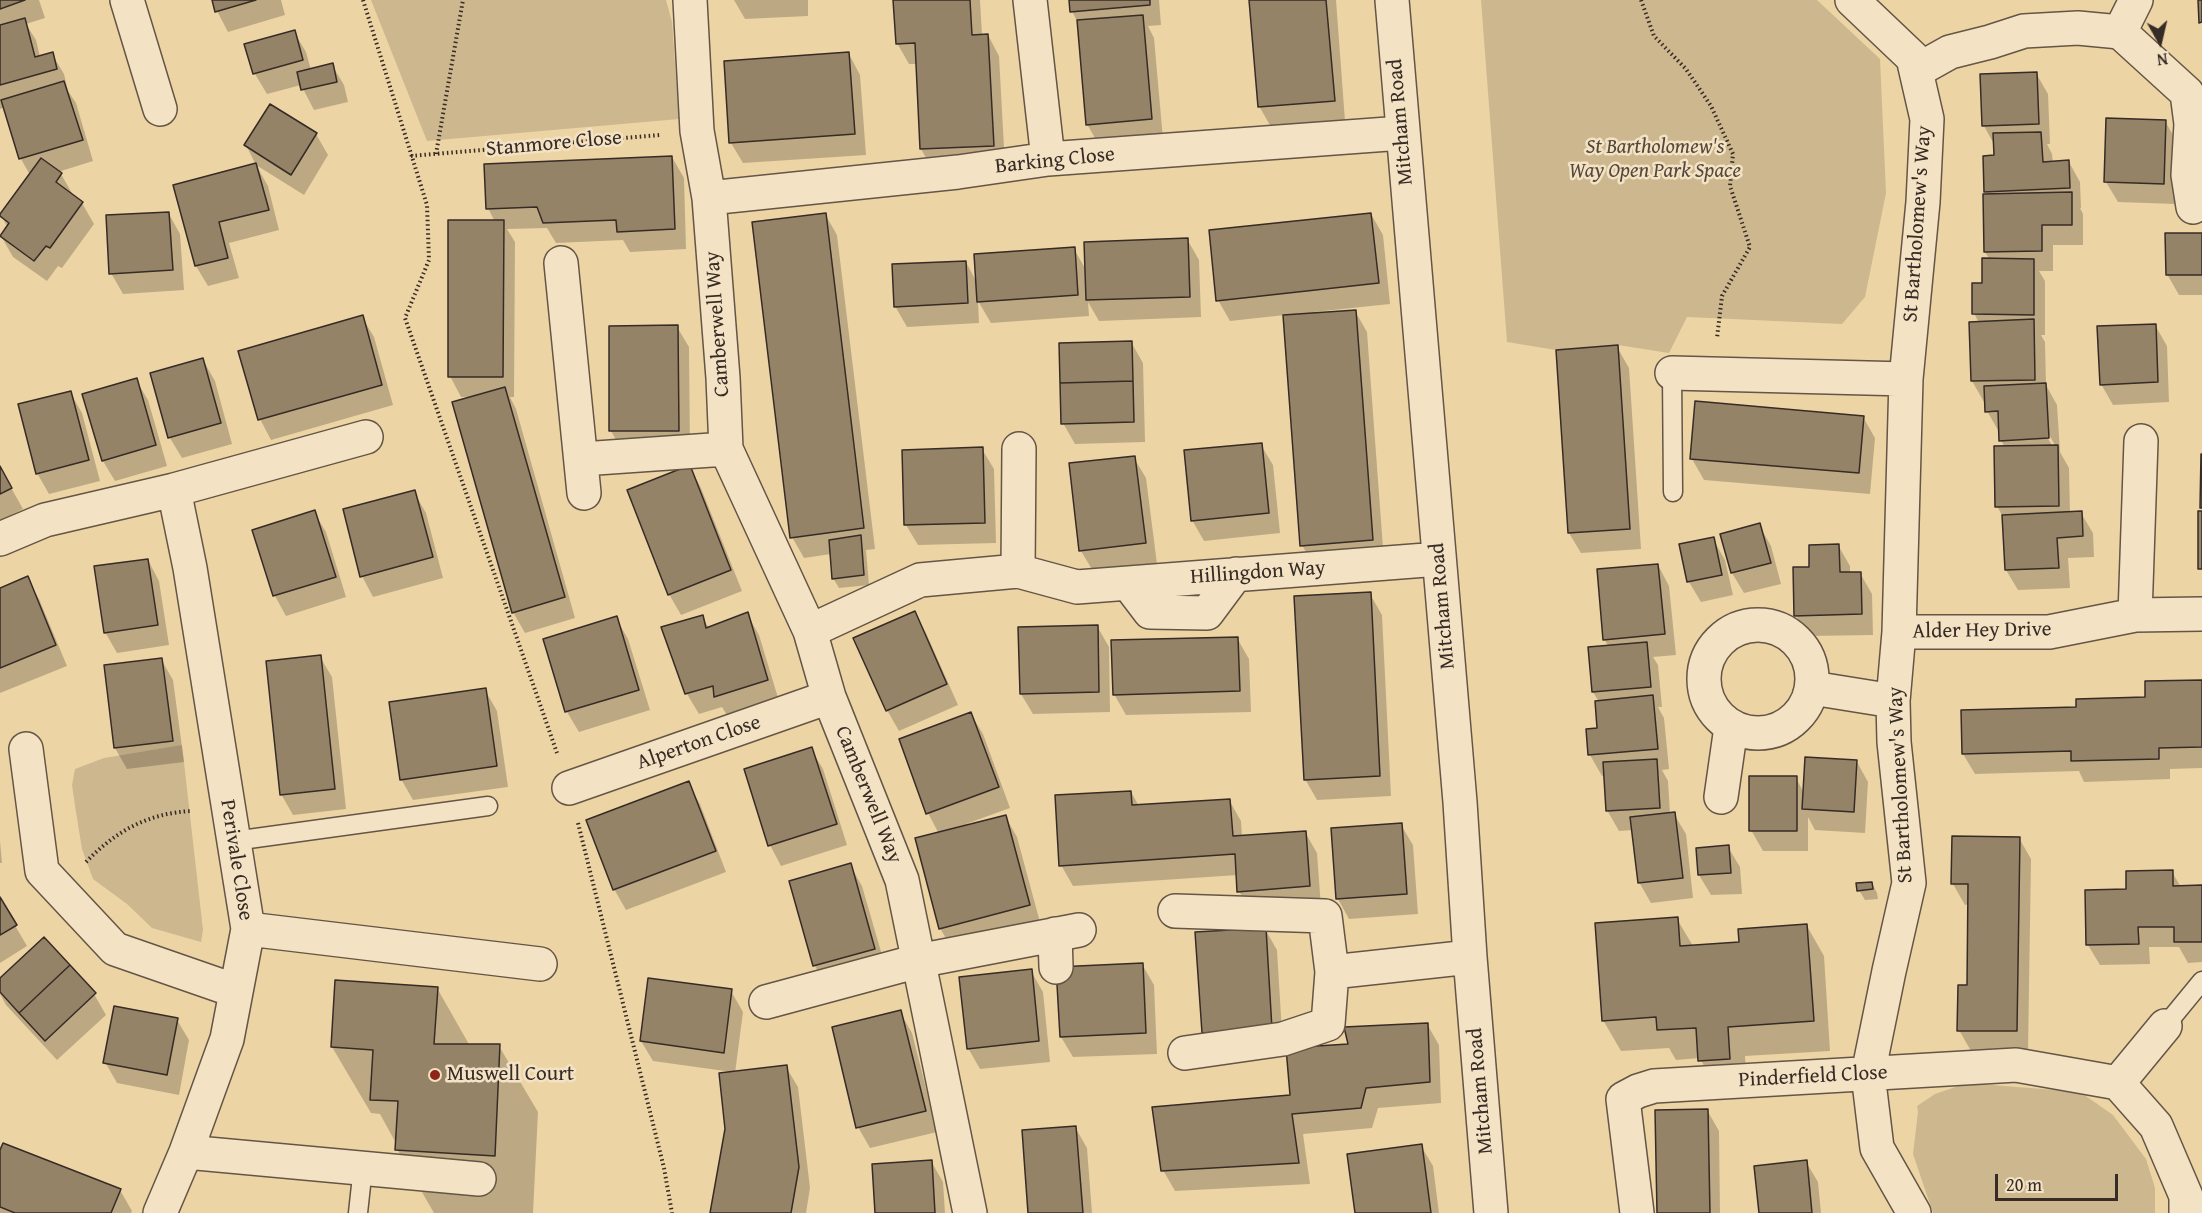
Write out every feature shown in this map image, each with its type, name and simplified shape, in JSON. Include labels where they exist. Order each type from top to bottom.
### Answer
[{"type":"street","points":[[127,0],[160,109]]},
{"type":"street","name":"Camberwell Way","points":[[690,0],[697,131],[710,198],[726,449],[810,631],[829,697],[902,879],[970,1213]]},
{"type":"street","points":[[1030,0],[1048,159]]},
{"type":"street","name":"Mitcham Road","points":[[1392,0],[1460,802],[1491,1213]]},
{"type":"street","name":"St Bartholomew's Way","points":[[1852,0],[1913,58],[1927,119],[1923,202],[1906,379],[1899,632],[1893,701],[1894,742],[1909,883],[1868,1074],[1877,1148],[1914,1213]]},
{"type":"street","points":[[2120,32],[2136,0]]},
{"type":"street","points":[[1916,71],[1950,52],[2024,31],[2078,28],[2120,32],[2187,93],[2191,124],[2188,175],[2193,207]]},
{"type":"street","name":"Barking Close","points":[[710,198],[958,172],[1048,159],[1402,133]]},
{"type":"street","points":[[561,263],[584,493]]},
{"type":"street","points":[[1672,373],[1906,379]]},
{"type":"street","points":[[0,539],[45,520],[174,490],[366,437]]},
{"type":"street","points":[[2134,615],[2141,441]]},
{"type":"street","points":[[582,459],[726,449]]},
{"type":"street","points":[[810,631],[920,580],[1018,571],[1019,449]]},
{"type":"street","name":"Perivale Close","points":[[160,1213],[186,1152],[227,1039],[248,929],[190,568],[174,490]]},
{"type":"street","name":"Hillingdon Way","points":[[1018,571],[1077,587],[1439,559]]},
{"type":"street","name":"Alder Hey Drive","points":[[1899,632],[2049,632],[2134,615],[2202,614]]},
{"type":"street","points":[[1758,625],[1776,628],[1792,637],[1804,651],[1811,669],[1812,687],[1806,704],[1796,718],[1782,728],[1765,733],[1747,732],[1731,727],[1717,716],[1707,701],[1703,685],[1704,668],[1711,651],[1723,637],[1739,628],[1758,625]]},
{"type":"street","points":[[1812,687],[1893,701]]},
{"type":"street","name":"Alperton Close","points":[[569,788],[829,697]]},
{"type":"street","points":[[1721,797],[1731,727]]},
{"type":"street","points":[[26,749],[42,872],[115,949],[236,991]]},
{"type":"street","points":[[1175,911],[1325,916],[1332,972],[1328,1024],[1283,1040],[1185,1053]]},
{"type":"street","points":[[248,929],[540,964]]},
{"type":"street","points":[[766,1002],[918,961],[1067,932],[1056,967]]},
{"type":"street","points":[[1332,972],[1470,957]]},
{"type":"street","points":[[2165,1026],[2118,1083],[2157,1126],[2186,1196],[2186,1213]]},
{"type":"street","name":"Pinderfield Close","points":[[1637,1213],[1623,1099],[1654,1086],[2016,1065],[2118,1083]]},
{"type":"street","points":[[186,1152],[479,1179]]},
{"type":"lane","points":[[1672,373],[1673,492]]},
{"type":"lane","points":[[234,841],[488,806]]},
{"type":"lane","points":[[2165,1026],[2202,981]]},
{"type":"lane","points":[[358,1213],[363,1167]]},
{"type":"path","points":[[363,0],[427,205],[429,260],[405,318],[569,788],[664,1168],[672,1213]]},
{"type":"path","points":[[436,154],[463,0]]},
{"type":"path","points":[[1641,0],[1654,36],[1686,69],[1711,106],[1733,154],[1730,186],[1750,247],[1722,296],[1718,323],[1716,374]]},
{"type":"path","name":"Stanmore Close","points":[[411,156],[697,131]]},
{"type":"path","points":[[60,891],[62,886],[92,855],[116,836],[144,819],[176,812],[229,809]]},
{"type":"green space","points":[[371,0],[666,0],[672,22],[679,119],[427,141]]},
{"type":"green space","name":"St Bartholomew's Way Open Park Space","points":[[1481,0],[1817,0],[1880,59],[1886,193],[1865,297],[1842,324],[1687,317],[1669,353],[1618,345],[1556,350],[1507,342]]},
{"type":"green space","points":[[182,745],[203,930],[201,942],[152,928],[127,904],[93,879],[82,849],[72,785],[75,769],[104,758]]},
{"type":"green space","points":[[1967,1083],[2080,1092],[2113,1115],[2146,1159],[2155,1188],[2155,1213],[1933,1213],[1913,1154],[1917,1106],[1935,1094]]},
{"type":"building","points":[[0,0],[25,0],[0,9]]},
{"type":"building","points":[[212,0],[256,0],[215,12]]},
{"type":"building","points":[[893,0],[970,0],[972,35],[988,34],[994,146],[920,149],[915,43],[896,44]]},
{"type":"building","points":[[1069,0],[1150,0],[1150,5],[1070,12]]},
{"type":"building","points":[[1249,0],[1326,0],[1335,101],[1258,107]]},
{"type":"building","points":[[2198,0],[2202,0],[2202,22],[2199,23]]},
{"type":"building","points":[[1143,15],[1152,119],[1086,125],[1077,20]]},
{"type":"building","points":[[25,18],[35,57],[53,52],[57,69],[0,85],[0,25]]},
{"type":"building","points":[[295,30],[303,60],[253,74],[244,44]]},
{"type":"building","points":[[849,52],[855,134],[729,143],[724,61]]},
{"type":"building","points":[[333,63],[337,82],[301,90],[297,72]]},
{"type":"building","points":[[2037,72],[2039,124],[1982,126],[1980,74]]},
{"type":"building","points":[[64,81],[83,140],[19,159],[1,100]]},
{"type":"building","points":[[270,104],[317,133],[291,175],[244,145]]},
{"type":"building","points":[[2106,118],[2166,120],[2164,184],[2104,182]]},
{"type":"building","points":[[2041,132],[2043,162],[2069,160],[2070,188],[1984,192],[1983,156],[1994,155],[1993,133]]},
{"type":"building","points":[[672,156],[675,229],[617,232],[616,220],[543,223],[537,207],[486,209],[484,164]]},
{"type":"building","points":[[41,158],[62,173],[56,182],[83,202],[50,248],[46,246],[34,261],[0,236],[9,223],[0,214]]},
{"type":"building","points":[[256,163],[269,210],[219,222],[228,258],[195,266],[173,185]]},
{"type":"building","points":[[2072,192],[2072,225],[2042,225],[2042,251],[1984,252],[1983,194]]},
{"type":"building","points":[[169,212],[173,270],[109,274],[106,215]]},
{"type":"building","points":[[826,213],[864,528],[790,538],[752,222]]},
{"type":"building","points":[[1371,213],[1379,283],[1216,301],[1209,230]]},
{"type":"building","points":[[448,220],[504,220],[503,377],[448,377]]},
{"type":"building","points":[[2165,233],[2202,233],[2202,275],[2166,275]]},
{"type":"building","points":[[1188,238],[1190,297],[1086,300],[1084,242]]},
{"type":"building","points":[[1075,247],[1078,295],[977,302],[974,254]]},
{"type":"building","points":[[1982,258],[2034,259],[2034,315],[1972,314],[1972,283],[1982,283]]},
{"type":"building","points":[[966,261],[968,303],[894,307],[892,264]]},
{"type":"building","points":[[1356,310],[1373,540],[1300,546],[1283,315]]},
{"type":"building","points":[[363,315],[382,385],[258,420],[238,351]]},
{"type":"building","points":[[2034,319],[2035,380],[1971,381],[1969,322]]},
{"type":"building","points":[[2156,324],[2158,382],[2100,385],[2097,326]]},
{"type":"building","points":[[678,325],[679,431],[609,431],[609,326]]},
{"type":"building","points":[[1132,341],[1133,381],[1060,383],[1059,343]]},
{"type":"building","points":[[1618,345],[1630,529],[1568,533],[1556,350]]},
{"type":"building","points":[[203,358],[221,423],[168,438],[150,373]]},
{"type":"building","points":[[137,378],[156,445],[102,461],[82,394]]},
{"type":"building","points":[[1133,381],[1134,422],[1061,424],[1060,383]]},
{"type":"building","points":[[2046,383],[2049,438],[1999,441],[1998,411],[1985,412],[1984,386]]},
{"type":"building","points":[[505,387],[565,597],[512,613],[452,402]]},
{"type":"building","points":[[71,391],[89,460],[36,474],[18,404]]},
{"type":"building","points":[[1695,401],[1864,416],[1859,473],[1690,459]]},
{"type":"building","points":[[1262,443],[1269,513],[1191,521],[1184,450]]},
{"type":"building","points":[[2058,445],[2059,506],[1995,507],[1994,446]]},
{"type":"building","points":[[983,447],[985,523],[904,525],[902,450]]},
{"type":"building","points":[[2201,454],[2202,508],[2200,508]]},
{"type":"building","points":[[1135,456],[1146,543],[1079,551],[1069,463]]},
{"type":"building","points":[[690,465],[731,570],[668,595],[627,490]]},
{"type":"building","points":[[0,466],[12,488],[0,494]]},
{"type":"building","points":[[415,490],[433,557],[360,577],[343,509]]},
{"type":"building","points":[[315,510],[336,577],[273,596],[252,530]]},
{"type":"building","points":[[2082,511],[2083,536],[2057,538],[2059,568],[2005,570],[2002,515]]},
{"type":"building","points":[[2198,511],[2202,511],[2202,569],[2198,569]]},
{"type":"building","points":[[1760,523],[1771,563],[1731,573],[1720,534]]},
{"type":"building","points":[[861,535],[864,575],[832,579],[829,540]]},
{"type":"building","points":[[1714,537],[1722,575],[1687,582],[1679,544]]},
{"type":"building","points":[[1839,544],[1840,572],[1861,572],[1862,614],[1794,616],[1793,567],[1809,567],[1809,545]]},
{"type":"building","points":[[148,559],[158,625],[104,633],[94,566]]},
{"type":"building","points":[[1658,564],[1665,634],[1603,640],[1597,569]]},
{"type":"building","points":[[28,576],[56,645],[0,668],[0,588]]},
{"type":"building","points":[[1371,592],[1380,776],[1304,780],[1294,596]]},
{"type":"building","points":[[915,611],[947,684],[886,711],[853,638]]},
{"type":"building","points":[[748,612],[768,680],[714,697],[713,686],[685,694],[661,627],[703,615],[706,628]]},
{"type":"building","points":[[617,616],[639,690],[565,712],[543,639]]},
{"type":"building","points":[[1098,625],[1099,692],[1020,694],[1018,627]]},
{"type":"building","points":[[1238,637],[1240,691],[1113,695],[1111,640]]},
{"type":"building","points":[[1647,642],[1651,687],[1592,692],[1588,647]]},
{"type":"building","points":[[321,655],[335,789],[280,795],[266,661]]},
{"type":"building","points":[[162,658],[173,741],[114,748],[104,665]]},
{"type":"building","points":[[2202,680],[2202,747],[2159,748],[2159,759],[2071,761],[2071,751],[1962,754],[1961,710],[2076,707],[2076,699],[2145,697],[2145,681]]},
{"type":"building","points":[[486,688],[497,766],[400,780],[389,702]]},
{"type":"building","points":[[1653,695],[1658,749],[1588,755],[1586,729],[1597,728],[1595,701]]},
{"type":"building","points":[[971,712],[999,787],[926,814],[899,739]]},
{"type":"building","points":[[812,747],[837,824],[768,846],[744,769]]},
{"type":"building","points":[[1805,757],[1857,760],[1854,812],[1802,809]]},
{"type":"building","points":[[1657,759],[1660,808],[1606,811],[1603,762]]},
{"type":"building","points":[[1749,776],[1797,776],[1797,831],[1749,831]]},
{"type":"building","points":[[689,781],[716,851],[613,890],[586,820]]},
{"type":"building","points":[[1131,791],[1132,805],[1230,799],[1233,836],[1306,831],[1310,886],[1237,892],[1235,854],[1059,866],[1055,795]]},
{"type":"building","points":[[1675,812],[1683,878],[1638,883],[1630,817]]},
{"type":"building","points":[[1006,815],[1030,905],[939,929],[915,838]]},
{"type":"building","points":[[1402,823],[1407,894],[1336,899],[1331,828]]},
{"type":"building","points":[[1952,836],[2020,837],[2017,1031],[1957,1031],[1958,985],[1967,985],[1968,884],[1951,884]]},
{"type":"building","points":[[1729,845],[1731,873],[1698,875],[1696,848]]},
{"type":"building","points":[[851,863],[875,949],[813,966],[789,881]]},
{"type":"building","points":[[2173,870],[2173,886],[2202,885],[2202,942],[2174,942],[2174,927],[2138,927],[2139,944],[2086,945],[2085,890],[2126,889],[2126,871]]},
{"type":"building","points":[[1872,882],[1873,889],[1857,891],[1856,883]]},
{"type":"building","points":[[0,897],[17,925],[0,935]]},
{"type":"building","points":[[1678,917],[1680,946],[1739,942],[1738,929],[1807,924],[1814,1021],[1728,1027],[1730,1059],[1698,1061],[1696,1028],[1657,1030],[1656,1017],[1602,1021],[1595,923]]},
{"type":"building","points":[[1266,928],[1272,1029],[1202,1033],[1195,932]]},
{"type":"building","points":[[44,937],[70,965],[19,1013],[0,992],[0,978]]},
{"type":"building","points":[[1143,963],[1146,1033],[1060,1037],[1056,967]]},
{"type":"building","points":[[70,965],[96,993],[45,1041],[19,1013]]},
{"type":"building","points":[[1032,969],[1039,1041],[967,1049],[959,977]]},
{"type":"building","points":[[648,978],[732,989],[724,1053],[640,1041]]},
{"type":"building","name":"Muswell Court","points":[[335,980],[438,987],[434,1044],[500,1044],[495,1156],[395,1150],[398,1101],[370,1100],[373,1050],[331,1047]]},
{"type":"building","points":[[114,1006],[178,1018],[167,1075],[103,1063]]},
{"type":"building","points":[[901,1010],[926,1111],[856,1128],[832,1027]]},
{"type":"building","points":[[1428,1023],[1430,1082],[1366,1088],[1361,1108],[1292,1114],[1299,1163],[1161,1171],[1152,1107],[1290,1095],[1286,1048],[1348,1044],[1344,1027]]},
{"type":"building","points":[[787,1065],[799,1167],[791,1213],[710,1213],[725,1129],[719,1073]]},
{"type":"building","points":[[1708,1109],[1710,1213],[1657,1213],[1655,1110]]},
{"type":"building","points":[[1076,1126],[1083,1213],[1028,1213],[1022,1130]]},
{"type":"building","points":[[3,1143],[121,1189],[111,1213],[15,1213],[0,1207],[0,1150]]},
{"type":"building","points":[[1422,1144],[1431,1213],[1355,1213],[1347,1154]]},
{"type":"building","points":[[932,1160],[935,1213],[875,1213],[872,1164]]},
{"type":"building","points":[[1807,1160],[1812,1213],[1759,1213],[1754,1166]]},
{"type":"place","name":"Muswell Court","points":[[435,1075]]}]
